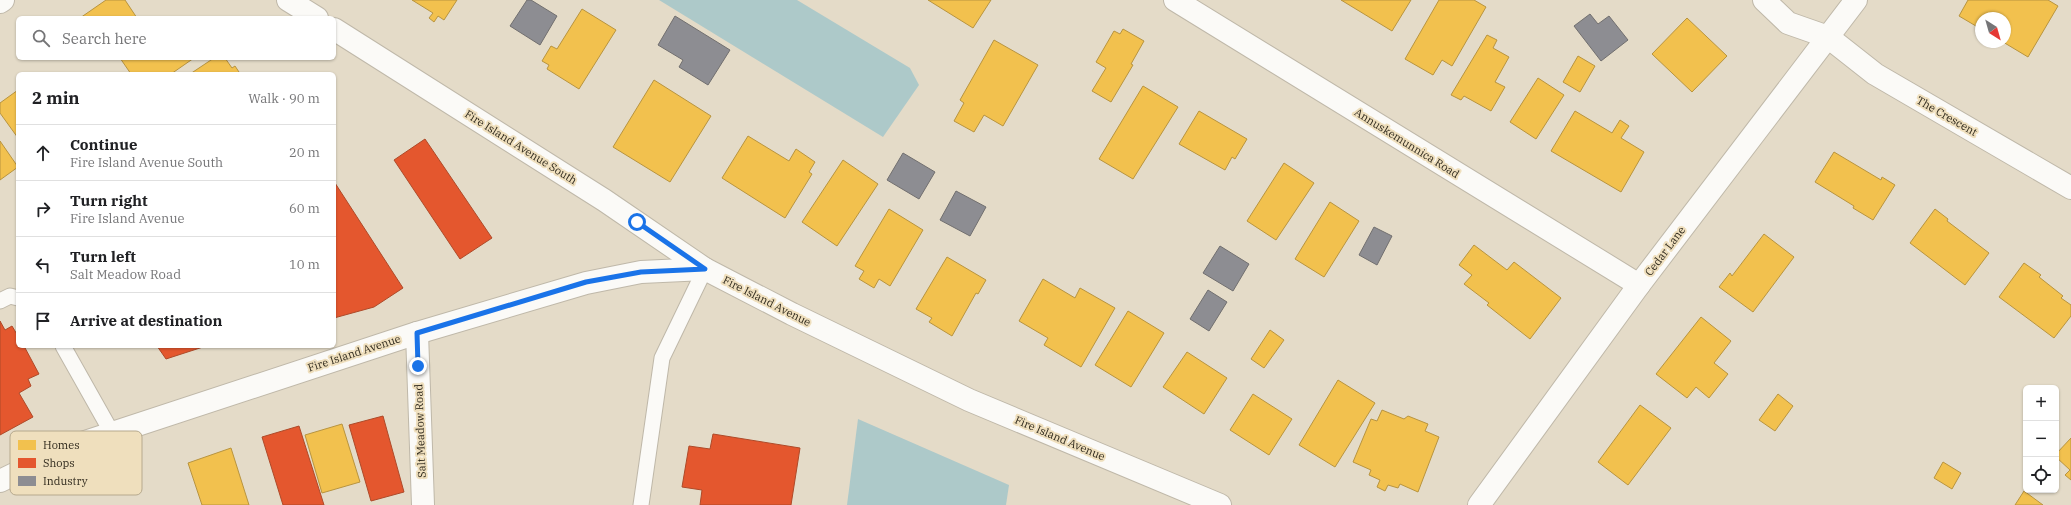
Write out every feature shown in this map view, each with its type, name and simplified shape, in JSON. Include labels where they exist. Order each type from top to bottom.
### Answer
[{"type":"street","points":[[288,0],[314,16]]},
{"type":"street","name":"Annuskemunnica Road","points":[[1175,0],[1639,285]]},
{"type":"street","name":"The Crescent","points":[[1764,0],[1788,23],[1828,37],[1875,74],[2071,188]]},
{"type":"street","name":"Cedar Lane","points":[[1479,505],[1639,285],[1856,0]]},
{"type":"street","name":"Fire Island Avenue South","points":[[336,30],[604,200],[705,269]]},
{"type":"street","name":"Fire Island Avenue","points":[[121,431],[417,333],[586,282],[641,272],[705,269],[792,314],[969,400],[1210,503]]},
{"type":"street","name":"Salt Meadow Road","points":[[417,333],[423,505]]},
{"type":"street","name":"Fire Island Avenue","points":[[0,481],[10,476]]},
{"type":"lane","points":[[641,505],[662,358],[705,269]]},
{"type":"lane","points":[[0,302],[10,296],[16,298]]},
{"type":"lane","points":[[64,348],[110,431]]},
{"type":"water","points":[[659,0],[797,0],[910,68],[919,85],[883,137]]},
{"type":"water","points":[[858,419],[1009,485],[1006,505],[847,505]]},
{"type":"building: Homes","points":[[106,0],[125,0],[136,16],[83,16]]},
{"type":"building: Homes","points":[[412,0],[457,0],[444,20],[438,16],[434,22],[429,18],[433,13]]},
{"type":"building: Homes","points":[[928,0],[991,0],[973,28]]},
{"type":"building: Homes","points":[[1341,0],[1411,0],[1392,31]]},
{"type":"building: Homes","points":[[1439,0],[1474,0],[1486,7],[1452,66],[1442,60],[1433,75],[1405,59]]},
{"type":"building: Homes","points":[[1968,0],[2048,0],[2058,6],[2028,57],[2011,47],[2011,12],[1975,12],[1975,25],[1959,16]]},
{"type":"building: Homes","points":[[582,9],[616,30],[579,89],[547,69],[549,65],[542,61],[551,46],[557,49]]},
{"type":"building: Homes","points":[[1687,18],[1727,56],[1692,92],[1652,54]]},
{"type":"building: Homes","points":[[1123,29],[1144,41],[1131,64],[1133,65],[1111,102],[1092,91],[1106,68],[1096,62],[1114,31],[1120,34]]},
{"type":"building: Homes","points":[[1487,35],[1497,40],[1493,48],[1509,57],[1495,82],[1505,87],[1491,111],[1464,96],[1461,100],[1451,95]]},
{"type":"building: Homes","points":[[994,40],[1038,65],[1003,126],[984,115],[974,132],[954,121],[964,103],[960,100]]},
{"type":"building: Homes","points":[[1578,56],[1595,66],[1580,92],[1563,82]]},
{"type":"building: Homes","points":[[121,60],[191,60],[174,72],[130,72]]},
{"type":"building: Homes","points":[[211,60],[226,60],[232,68],[235,66],[239,72],[193,72]]},
{"type":"building: Homes","points":[[1538,78],[1564,95],[1536,139],[1510,122]]},
{"type":"building: Homes","points":[[654,80],[711,116],[670,182],[613,147]]},
{"type":"building: Homes","points":[[1143,86],[1178,107],[1133,179],[1099,159]]},
{"type":"building: Homes","points":[[16,91],[16,135],[0,113],[0,103]]},
{"type":"building: Homes","points":[[1199,111],[1247,139],[1235,159],[1232,157],[1225,170],[1179,144]]},
{"type":"building: Homes","points":[[1575,111],[1612,133],[1620,120],[1629,126],[1621,138],[1644,152],[1621,192],[1551,151]]},
{"type":"building: Homes","points":[[748,136],[789,161],[796,149],[815,162],[809,172],[812,174],[785,218],[722,178]]},
{"type":"building: Homes","points":[[0,141],[16,164],[16,168],[0,180]]},
{"type":"building: Homes","points":[[1834,152],[1881,180],[1882,177],[1895,185],[1873,220],[1853,208],[1854,206],[1815,182]]},
{"type":"building: Homes","points":[[843,160],[878,184],[837,246],[802,222]]},
{"type":"building: Homes","points":[[1284,163],[1314,183],[1276,240],[1247,221]]},
{"type":"building: Homes","points":[[1330,202],[1359,221],[1324,277],[1295,259]]},
{"type":"building: Homes","points":[[889,209],[923,230],[890,286],[879,279],[874,288],[859,279],[864,271],[855,266]]},
{"type":"building: Homes","points":[[1935,209],[1948,219],[1947,221],[1989,253],[1965,285],[1910,243]]},
{"type":"building: Homes","points":[[1764,234],[1794,257],[1753,312],[1719,287],[1730,273],[1732,276]]},
{"type":"building: Homes","points":[[1474,245],[1507,270],[1514,262],[1561,298],[1530,339],[1487,305],[1489,303],[1464,284],[1472,275],[1459,265]]},
{"type":"building: Homes","points":[[947,257],[986,280],[978,294],[976,293],[952,336],[929,322],[932,318],[916,309]]},
{"type":"building: Homes","points":[[2024,263],[2041,275],[2039,277],[2063,296],[2061,298],[2071,305],[2071,316],[2054,338],[1999,297]]},
{"type":"building: Homes","points":[[1043,279],[1075,298],[1080,288],[1115,308],[1081,367],[1044,345],[1048,338],[1019,321]]},
{"type":"building: Homes","points":[[1128,311],[1164,333],[1131,387],[1095,365]]},
{"type":"building: Homes","points":[[1701,317],[1731,341],[1714,363],[1728,374],[1709,398],[1696,387],[1687,398],[1656,374]]},
{"type":"building: Homes","points":[[1270,330],[1284,340],[1264,368],[1251,359]]},
{"type":"building: Homes","points":[[1187,352],[1227,378],[1204,414],[1163,387]]},
{"type":"building: Homes","points":[[1338,380],[1375,403],[1335,467],[1299,445]]},
{"type":"building: Homes","points":[[1253,394],[1292,419],[1269,455],[1230,430]]},
{"type":"building: Homes","points":[[1778,394],[1793,406],[1775,431],[1759,420]]},
{"type":"building: Homes","points":[[1640,405],[1671,428],[1628,485],[1598,462]]},
{"type":"building: Homes","points":[[1382,410],[1404,419],[1408,416],[1428,424],[1425,431],[1439,437],[1418,492],[1400,484],[1398,488],[1388,485],[1385,491],[1377,487],[1380,480],[1369,475],[1371,470],[1353,462],[1371,419],[1377,421]]},
{"type":"building: Homes","points":[[342,424],[360,482],[322,493],[305,435]]},
{"type":"building: Homes","points":[[2071,438],[2071,480],[2065,475],[2070,470],[2059,460],[2059,451]]},
{"type":"building: Homes","points":[[231,448],[249,505],[202,505],[188,463]]},
{"type":"building: Homes","points":[[1943,462],[1961,473],[1952,489],[1934,478]]},
{"type":"building: Homes","points":[[2023,493],[2027,493],[2043,505],[2015,505]]},
{"type":"building: Shops","points":[[425,139],[492,238],[460,259],[394,160]]},
{"type":"building: Shops","points":[[336,185],[403,288],[374,307],[336,317]]},
{"type":"building: Shops","points":[[0,321],[5,330],[12,326],[16,333],[16,348],[25,348],[39,374],[28,379],[31,386],[19,393],[33,417],[0,435]]},
{"type":"building: Shops","points":[[158,348],[200,348],[166,359]]},
{"type":"building: Shops","points":[[383,416],[404,492],[371,501],[349,425]]},
{"type":"building: Shops","points":[[299,426],[324,505],[283,505],[262,437]]},
{"type":"building: Shops","points":[[713,434],[800,448],[791,505],[700,505],[702,490],[682,487],[689,446],[710,449]]},
{"type":"building: Industry","points":[[527,0],[531,0],[557,16],[540,45],[510,26]]},
{"type":"building: Industry","points":[[1590,14],[1598,24],[1609,16],[1628,40],[1601,61],[1574,26]]},
{"type":"building: Industry","points":[[675,16],[730,50],[708,85],[679,67],[683,60],[658,45]]},
{"type":"building: Industry","points":[[903,153],[935,172],[919,199],[887,180]]},
{"type":"building: Industry","points":[[956,191],[986,207],[970,236],[940,220]]},
{"type":"building: Industry","points":[[1374,227],[1392,236],[1377,265],[1359,255]]},
{"type":"building: Industry","points":[[1220,246],[1249,264],[1233,291],[1203,273]]},
{"type":"building: Industry","points":[[1208,290],[1227,302],[1209,331],[1190,319]]},
{"type":"route","points":[[418,366],[417,333],[586,282],[641,272],[705,269],[637,222]]}]
